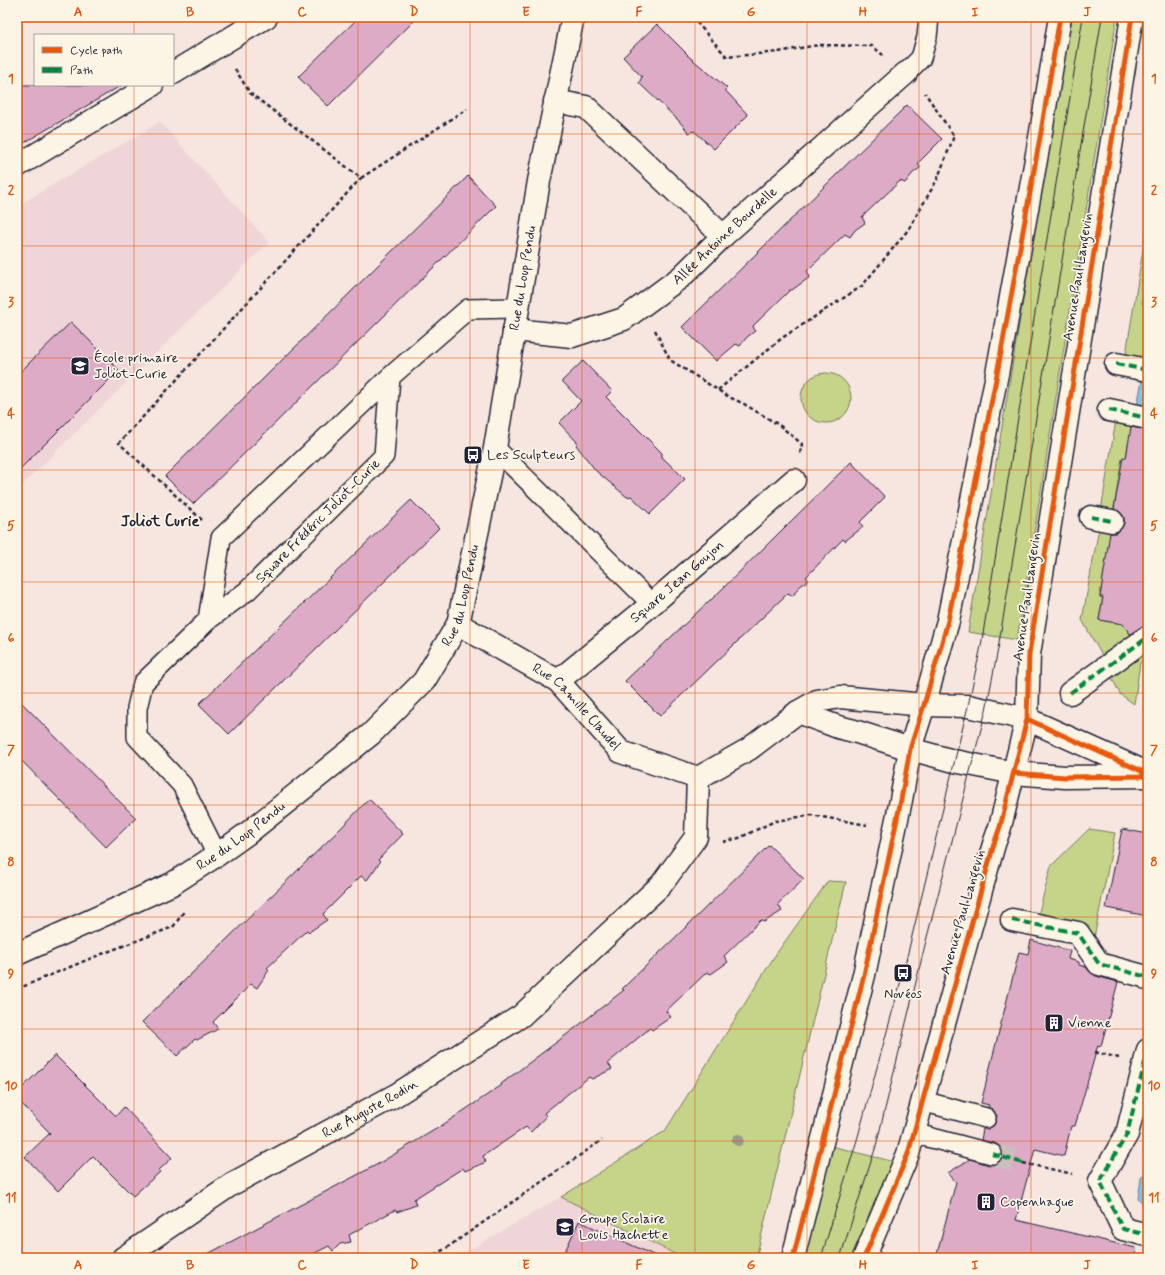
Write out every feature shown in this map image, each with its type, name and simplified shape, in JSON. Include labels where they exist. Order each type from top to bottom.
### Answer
[{"type":"street","points":[[174,72],[266,17]]},
{"type":"street","name":"Rue du Loup Pendu","points":[[17,954],[172,884],[248,833],[371,734],[424,681],[458,624],[495,448],[539,181],[573,17]]},
{"type":"street","points":[[793,1258],[864,975],[901,800],[904,747],[924,705],[948,621],[996,382],[1060,17]]},
{"type":"street","name":"Avenue Paul Langevin","points":[[864,1258],[908,1154],[1000,827],[1027,719],[1029,654],[1132,17]]},
{"type":"street","name":"Allée Antoine Bourdelle","points":[[514,330],[572,336],[624,320],[681,277],[723,236],[906,73]]},
{"type":"street","points":[[17,166],[150,86]]},
{"type":"street","points":[[555,101],[586,107],[723,236]]},
{"type":"street","points":[[1116,364],[1148,370]]},
{"type":"street","points":[[1109,410],[1148,418]]},
{"type":"street","name":"Square Jean Goujon","points":[[558,681],[652,604],[794,480]]},
{"type":"street","name":"Rue Camille Claudel","points":[[458,624],[558,681],[622,752],[698,778]]},
{"type":"street","points":[[1070,692],[1148,637]]},
{"type":"street","points":[[696,837],[698,778],[749,749],[798,712],[817,701],[840,697],[924,705],[968,706],[1027,719],[1148,775]]},
{"type":"street","points":[[798,712],[838,727],[904,747],[954,761],[1014,773],[1065,777],[1148,775]]},
{"type":"street","name":"Rue Auguste Rodin","points":[[123,1258],[232,1184],[396,1095],[521,1016],[661,885],[696,837]]},
{"type":"street","points":[[1012,920],[1078,933],[1099,964],[1146,977],[1148,979]]},
{"type":"street","points":[[1148,1050],[1127,1134],[1100,1181],[1123,1229],[1148,1235]]},
{"type":"lane","points":[[906,73],[921,58],[927,37],[929,17]]},
{"type":"lane","points":[[208,620],[221,538],[390,377],[468,309],[518,308]]},
{"type":"lane","name":"Square Frédéric Joliot-Curie","points":[[217,855],[182,785],[137,737],[137,708],[143,683],[208,620],[247,591],[384,456],[390,377]]},
{"type":"lane","points":[[495,448],[652,604]]},
{"type":"lane","points":[[922,1101],[986,1118]]},
{"type":"lane","points":[[913,1133],[992,1154]]},
{"type":"path","points":[[692,17],[727,58],[778,52],[818,45],[872,46],[906,73],[929,98],[954,136],[937,180],[908,230],[862,286],[782,338],[718,390]]},
{"type":"path","points":[[220,44],[250,93],[361,178]]},
{"type":"path","points":[[221,538],[119,443],[361,178],[467,110]]},
{"type":"path","points":[[642,306],[670,360],[729,398],[744,404],[779,425],[802,444],[794,480]]},
{"type":"path","points":[[696,837],[718,844],[739,838],[775,821],[811,815],[868,825]]},
{"type":"path","points":[[17,989],[99,955],[173,927],[185,909]]},
{"type":"path","points":[[428,1258],[445,1249],[602,1140]]},
{"type":"path","points":[[1023,1162],[1100,1181]]},
{"type":"shaded area","name":"École primaire Joliot-Curie","points":[[160,122],[269,242],[17,490],[17,206]]},
{"type":"shaded area","name":"Groupe Scolaire Louis Hachette","points":[[561,1197],[683,1258],[455,1258]]},
{"type":"green space","points":[[1070,17],[1117,17],[1017,640],[968,632]]},
{"type":"green space","points":[[1146,231],[1148,231],[1148,276],[1145,276],[1142,304],[1147,305],[1143,335],[1148,336],[1148,364],[1125,360]]},
{"type":"green space","points":[[821,373],[831,373],[844,380],[851,393],[851,403],[844,416],[831,423],[821,423],[812,419],[805,412],[801,403],[801,393],[805,384],[812,377]]},
{"type":"green space","points":[[1117,414],[1148,420],[1148,447],[1128,444],[1126,458],[1122,458],[1113,513],[1101,510]]},
{"type":"green space","points":[[1099,528],[1111,530],[1100,597],[1103,597],[1099,620],[1117,623],[1148,605],[1148,628],[1104,659],[1082,620]]},
{"type":"green space","points":[[1148,645],[1148,657],[1140,663],[1134,704],[1120,694],[1109,672]]},
{"type":"green space","points":[[1089,829],[1115,833],[1093,943],[1038,916],[1051,866]]},
{"type":"green space","points":[[828,881],[846,882],[756,1258],[683,1258],[561,1197],[665,1131],[774,957]]},
{"type":"green space","points":[[831,1146],[895,1162],[884,1182],[855,1258],[803,1258]]},
{"type":"water","points":[[1143,375],[1148,376],[1148,409],[1137,406]]},
{"type":"water","points":[[1148,1169],[1148,1211],[1138,1199],[1141,1178]]},
{"type":"building","points":[[359,17],[418,17],[328,106],[298,77]]},
{"type":"building","points":[[657,24],[687,55],[727,88],[725,90],[748,115],[714,149],[694,131],[689,133],[679,121],[639,83],[642,77],[623,57]]},
{"type":"building","points":[[17,85],[120,86],[17,147]]},
{"type":"building","points":[[907,105],[942,139],[918,163],[920,168],[913,173],[905,183],[900,181],[862,217],[865,223],[855,230],[850,237],[845,234],[807,271],[810,277],[790,290],[753,326],[755,331],[747,337],[740,346],[736,344],[716,361],[682,327]]},
{"type":"building","points":[[468,176],[496,206],[193,504],[165,476]]},
{"type":"building","points":[[71,322],[119,370],[17,472],[17,375]]},
{"type":"building","points":[[583,361],[612,391],[606,397],[662,453],[662,457],[685,479],[650,514],[631,496],[627,497],[596,471],[576,445],[578,443],[559,423],[581,401],[562,381]]},
{"type":"building","points":[[1131,427],[1148,430],[1148,625],[1141,627],[1130,634],[1123,624],[1099,620],[1103,597],[1100,597],[1110,533],[1116,533],[1121,529],[1124,523],[1124,517],[1120,512],[1114,509],[1123,457],[1126,458]]},
{"type":"building","points":[[851,462],[885,497],[860,522],[863,527],[845,541],[843,539],[806,577],[808,580],[798,588],[793,596],[788,593],[660,716],[625,681],[711,600]]},
{"type":"building","points":[[411,500],[439,528],[229,734],[199,704]]},
{"type":"building","points":[[17,698],[136,818],[106,847],[17,756]]},
{"type":"building","points":[[369,799],[403,834],[378,860],[380,862],[367,880],[361,876],[323,914],[327,920],[309,932],[307,930],[267,968],[269,970],[257,988],[251,984],[213,1022],[218,1029],[197,1040],[195,1039],[177,1056],[142,1022]]},
{"type":"building","points":[[1122,829],[1148,834],[1148,916],[1106,908]]},
{"type":"building","points":[[769,845],[804,879],[778,904],[782,911],[764,922],[761,920],[724,956],[728,962],[711,974],[707,972],[666,1011],[671,1017],[652,1030],[650,1028],[608,1063],[612,1069],[592,1079],[589,1077],[544,1113],[546,1116],[531,1132],[526,1127],[483,1156],[486,1162],[465,1171],[463,1168],[414,1199],[416,1205],[397,1212],[395,1210],[349,1235],[351,1242],[340,1244],[333,1251],[329,1246],[305,1258],[200,1258],[378,1164],[441,1126],[502,1085],[501,1084],[624,990],[622,989]]},
{"type":"building","name":"Vienne","points":[[1031,940],[1070,951],[1068,959],[1079,962],[1079,965],[1086,967],[1096,976],[1118,982],[1101,1046],[1098,1045],[1075,1126],[1071,1126],[1064,1156],[1035,1149],[1016,1220],[1136,1248],[1135,1258],[936,1258],[956,1182],[948,1173],[970,1159],[989,1165],[994,1165],[999,1162],[1002,1157],[1002,1151],[999,1146],[995,1143],[981,1140],[983,1129],[988,1129],[993,1126],[997,1116],[993,1110],[988,1107],[989,1105],[981,1103],[1019,952],[1028,954]]},
{"type":"building","points":[[55,1055],[116,1116],[124,1107],[172,1158],[159,1170],[160,1172],[133,1196],[93,1156],[58,1191],[25,1157],[50,1133],[17,1099],[17,1093]]},
{"type":"building","points":[[579,1221],[660,1258],[562,1258]]},
{"type":"tunnel","points":[[992,1154],[1023,1163]]},
{"type":"tram line","points":[[821,1258],[857,1140],[903,973],[968,706],[981,646],[1083,17]]},
{"type":"tram line","points":[[840,1258],[876,1146],[926,941],[986,710],[998,649],[1102,17]]},
{"type":"marked path","points":[[1116,364],[1148,370]]},
{"type":"marked path","points":[[1109,410],[1148,418]]},
{"type":"marked path","points":[[1091,517],[1112,521]]},
{"type":"marked path","points":[[1070,693],[1148,637]]},
{"type":"marked path","points":[[1012,920],[1078,933],[1099,964],[1147,977],[1148,979]]},
{"type":"marked path","points":[[1148,1050],[1127,1134],[1100,1181],[1123,1229],[1148,1235]]},
{"type":"marked path","points":[[992,1154],[1023,1163]]},
{"type":"cycle path","points":[[793,1258],[864,975],[901,800],[910,749],[948,621],[997,374],[1041,132],[1060,17]]},
{"type":"cycle path","points":[[864,1258],[908,1154],[1000,827],[1027,719],[1029,654],[1132,17]]},
{"type":"cycle path","points":[[1027,719],[1148,774]]},
{"type":"cycle path","points":[[1014,773],[1065,777],[1148,776]]},
{"type":"place","name":"École primaire Joliot-Curie","points":[[80,366]]},
{"type":"place","name":"Les Sculpteurs","points":[[473,455]]},
{"type":"place","name":"Novéos","points":[[903,973]]},
{"type":"place","name":"Vienne","points":[[1054,1023]]},
{"type":"place","name":"Copenhague","points":[[986,1202]]},
{"type":"place","name":"Groupe Scolaire Louis Hachette","points":[[565,1227]]},
{"type":"district","name":"Joliot Curie","points":[[160,521]]}]
